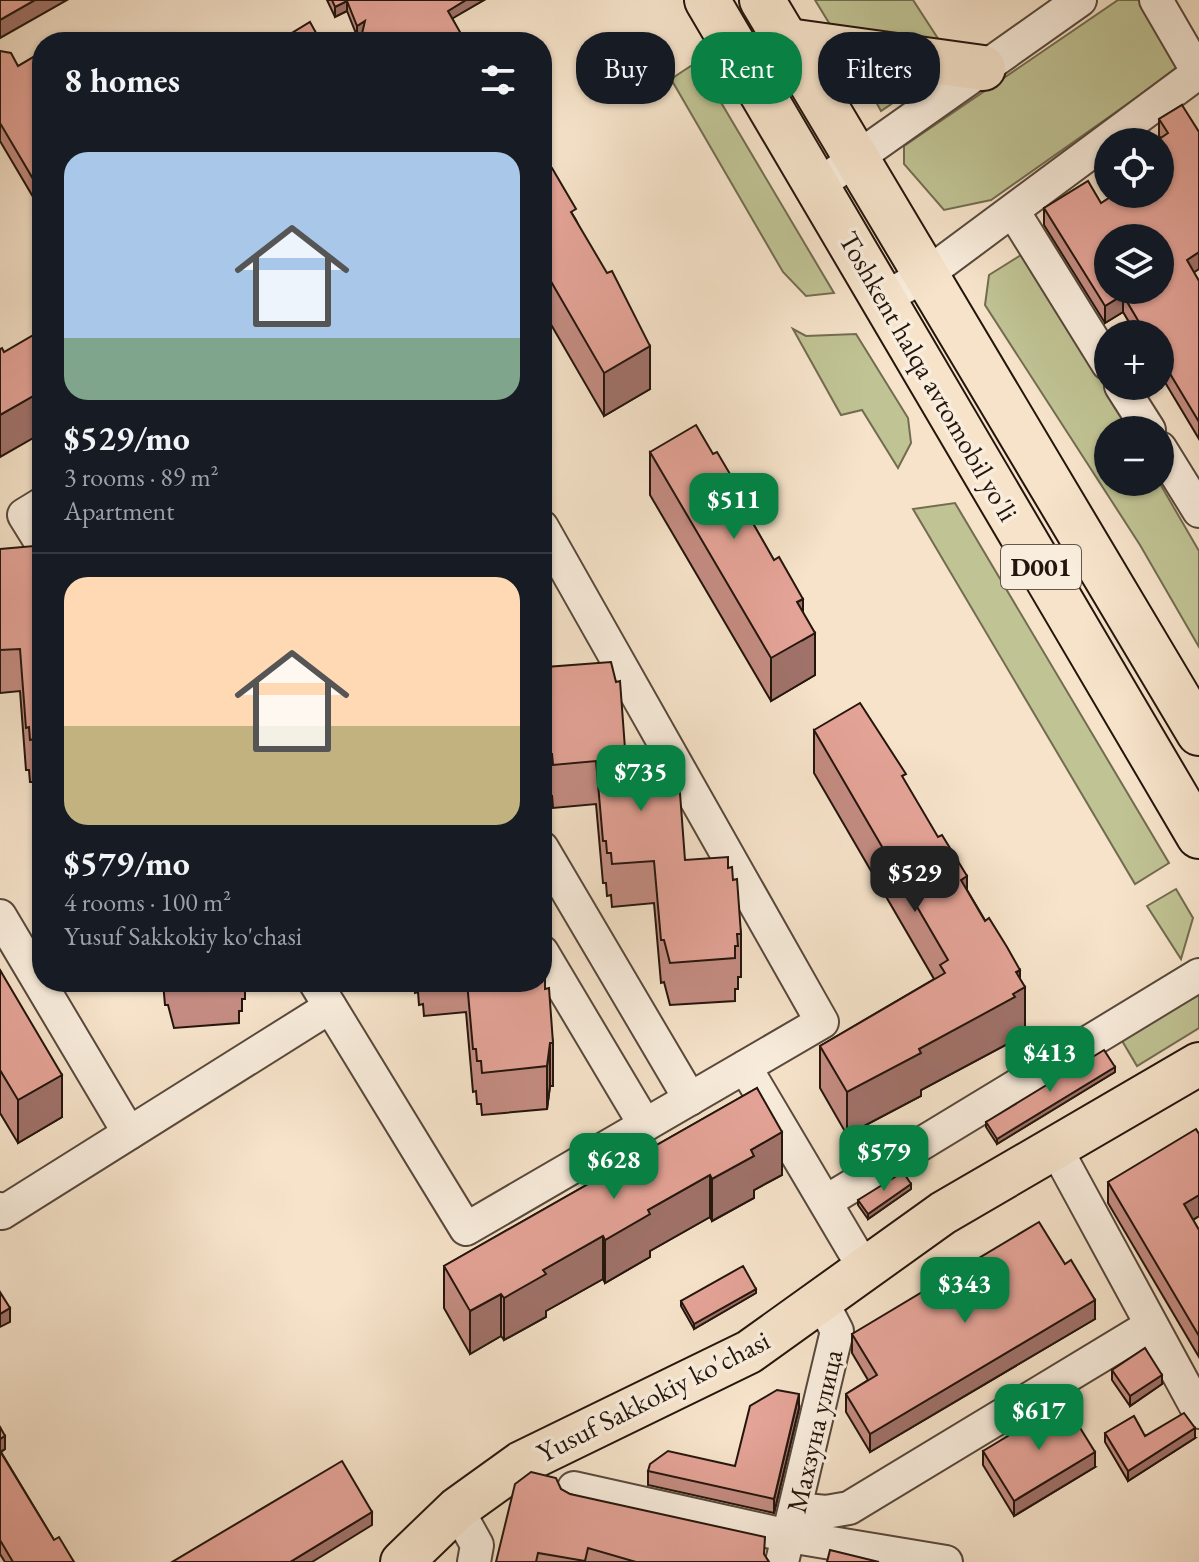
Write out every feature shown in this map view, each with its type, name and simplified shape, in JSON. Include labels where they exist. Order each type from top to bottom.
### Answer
[{"type":"highway","name":"Toshkent halqa avtomobil yo'li","points":[[707,0],[1199,836]]},
{"type":"highway","name":"Toshkent halqa avtomobil yo'li","points":[[762,0],[782,32]]},
{"type":"highway","points":[[802,43],[983,68]]},
{"type":"highway","name":"Toshkent halqa avtomobil yo'li","points":[[802,64],[1199,733]]},
{"type":"highway","points":[[1062,603],[1107,578]]},
{"type":"main road","name":"Yusuf Sakkokiy ko'chasi","points":[[402,1562],[457,1509],[532,1456],[723,1365],[822,1302],[864,1268],[943,1213],[1199,1064]]},
{"type":"street","points":[[817,186],[1080,0]]},
{"type":"street","points":[[883,299],[927,274],[1199,73],[1156,0]]},
{"type":"street","points":[[1013,211],[1094,341]]},
{"type":"street","points":[[1174,471],[1199,511]]},
{"type":"street","points":[[0,1209],[2,1213],[129,1133],[322,994],[466,1229],[822,1022],[552,545]]},
{"type":"street","points":[[552,865],[690,1099]]},
{"type":"street","points":[[0,916],[32,970]]},
{"type":"street","points":[[552,969],[645,1125]]},
{"type":"street","points":[[827,1201],[1199,975]]},
{"type":"street","points":[[45,992],[129,1133]]},
{"type":"street","points":[[745,1067],[864,1268]]},
{"type":"street","points":[[1055,1147],[1199,1412]]},
{"type":"street","name":"Махзуна улица","points":[[789,1536],[837,1331],[822,1302]]},
{"type":"street","points":[[789,1536],[826,1512],[849,1508],[1150,1326]]},
{"type":"street","points":[[574,1488],[789,1536],[946,1562]]},
{"type":"street","points":[[457,1509],[477,1545],[474,1562]]},
{"type":"green space","points":[[815,0],[913,0],[934,32],[835,32]]},
{"type":"green space","points":[[1118,0],[1139,0],[1180,67],[991,200],[944,210],[904,164],[904,146]]},
{"type":"green space","points":[[940,42],[948,54],[940,53]]},
{"type":"green space","points":[[691,66],[691,104],[722,104],[834,293],[806,296],[783,272],[675,86],[675,76]]},
{"type":"green space","points":[[877,104],[891,104],[881,111]]},
{"type":"green space","points":[[1021,255],[1038,269],[1094,367],[1094,400],[1113,400],[1122,416],[1094,416],[1094,474],[985,305],[989,275]]},
{"type":"green space","points":[[793,329],[806,336],[856,334],[908,418],[911,443],[898,468],[862,410],[841,415]]},
{"type":"green space","points":[[1108,496],[1167,496],[1199,551],[1199,647]]},
{"type":"green space","points":[[955,503],[1169,863],[1135,884],[913,509]]},
{"type":"green space","points":[[1176,889],[1193,918],[1181,959],[1147,906]]},
{"type":"green space","points":[[1199,995],[1199,1028],[1137,1066],[1121,1039]]},
{"type":"building","points":[[0,0],[35,0],[0,20]]},
{"type":"building","points":[[332,0],[466,0],[448,11],[460,32],[362,32],[365,21],[357,26],[347,1],[335,7]]},
{"type":"building","points":[[310,22],[316,32],[294,32]]},
{"type":"building","points":[[0,51],[11,53],[18,66],[32,58],[32,177],[0,123]]},
{"type":"building","points":[[1182,105],[1199,132],[1199,252],[1187,260],[1199,281],[1199,422],[1174,380],[1174,320],[1138,320],[1128,304],[1174,304],[1174,224],[1094,224],[1094,288],[1044,208],[1088,181],[1094,191],[1094,208],[1174,208],[1174,128],[1165,128],[1159,119]]},
{"type":"building","points":[[552,168],[576,209],[571,212],[607,273],[612,271],[650,346],[604,373],[552,283]]},
{"type":"building","points":[[32,336],[32,397],[0,415],[0,349],[4,352]]},
{"type":"building","points":[[696,425],[713,454],[717,452],[743,496],[739,499],[774,560],[779,557],[803,599],[797,602],[815,633],[771,658],[650,452]]},
{"type":"building","points":[[32,546],[30,740],[29,727],[26,728],[20,649],[0,650],[0,549]]},
{"type":"building","points":[[611,662],[616,682],[620,681],[626,762],[669,758],[675,780],[679,780],[685,860],[728,857],[728,868],[732,867],[733,880],[737,879],[741,934],[737,934],[735,958],[670,963],[664,940],[661,940],[654,861],[612,864],[611,853],[607,853],[606,841],[603,841],[596,761],[553,765],[552,667]]},
{"type":"building","points":[[860,703],[906,774],[902,776],[938,837],[942,835],[967,876],[961,880],[985,921],[989,918],[1007,947],[1020,970],[1016,972],[1025,987],[1013,994],[1015,997],[919,1049],[921,1053],[847,1092],[820,1046],[945,973],[940,965],[948,960],[814,730]]},
{"type":"building","points":[[0,970],[62,1075],[18,1100],[0,1070]]},
{"type":"building","points":[[468,992],[549,992],[553,1043],[550,1043],[547,1066],[482,1073],[481,1061],[477,1061],[476,1049],[473,1049]]},
{"type":"building","points":[[1104,1050],[1115,1067],[997,1139],[986,1122]]},
{"type":"building","points":[[757,1088],[782,1132],[751,1150],[754,1156],[712,1179],[710,1175],[648,1210],[650,1214],[543,1270],[546,1274],[504,1298],[501,1294],[470,1311],[444,1266]]},
{"type":"building","points":[[1196,1129],[1199,1134],[1199,1195],[1184,1204],[1199,1230],[1199,1336],[1108,1182]]},
{"type":"building","points":[[903,1172],[911,1184],[868,1214],[858,1200]]},
{"type":"building","points":[[1039,1222],[1065,1264],[1071,1260],[1095,1300],[870,1434],[846,1394],[877,1375],[852,1334]]},
{"type":"building","points":[[743,1266],[756,1289],[694,1324],[681,1301]]},
{"type":"building","points":[[0,1292],[10,1308],[0,1314]]},
{"type":"building","points":[[1145,1348],[1162,1375],[1130,1396],[1112,1370]]},
{"type":"building","points":[[777,1390],[799,1394],[774,1499],[648,1471],[650,1464],[668,1451],[735,1466],[750,1406]]},
{"type":"building","points":[[1064,1402],[1095,1452],[1014,1501],[983,1451]]},
{"type":"building","points":[[1184,1413],[1195,1428],[1128,1471],[1105,1433],[1134,1416],[1145,1436]]},
{"type":"building","points":[[0,1451],[54,1540],[59,1537],[74,1562],[13,1562],[0,1540]]},
{"type":"building","points":[[342,1461],[372,1512],[290,1562],[172,1562]]},
{"type":"building","points":[[531,1472],[556,1478],[561,1489],[570,1494],[765,1537],[764,1554],[769,1562],[636,1562],[588,1548],[585,1561],[538,1553],[536,1562],[496,1562],[515,1484]]},
{"type":"building","points":[[830,1550],[879,1562],[827,1562]]}]
